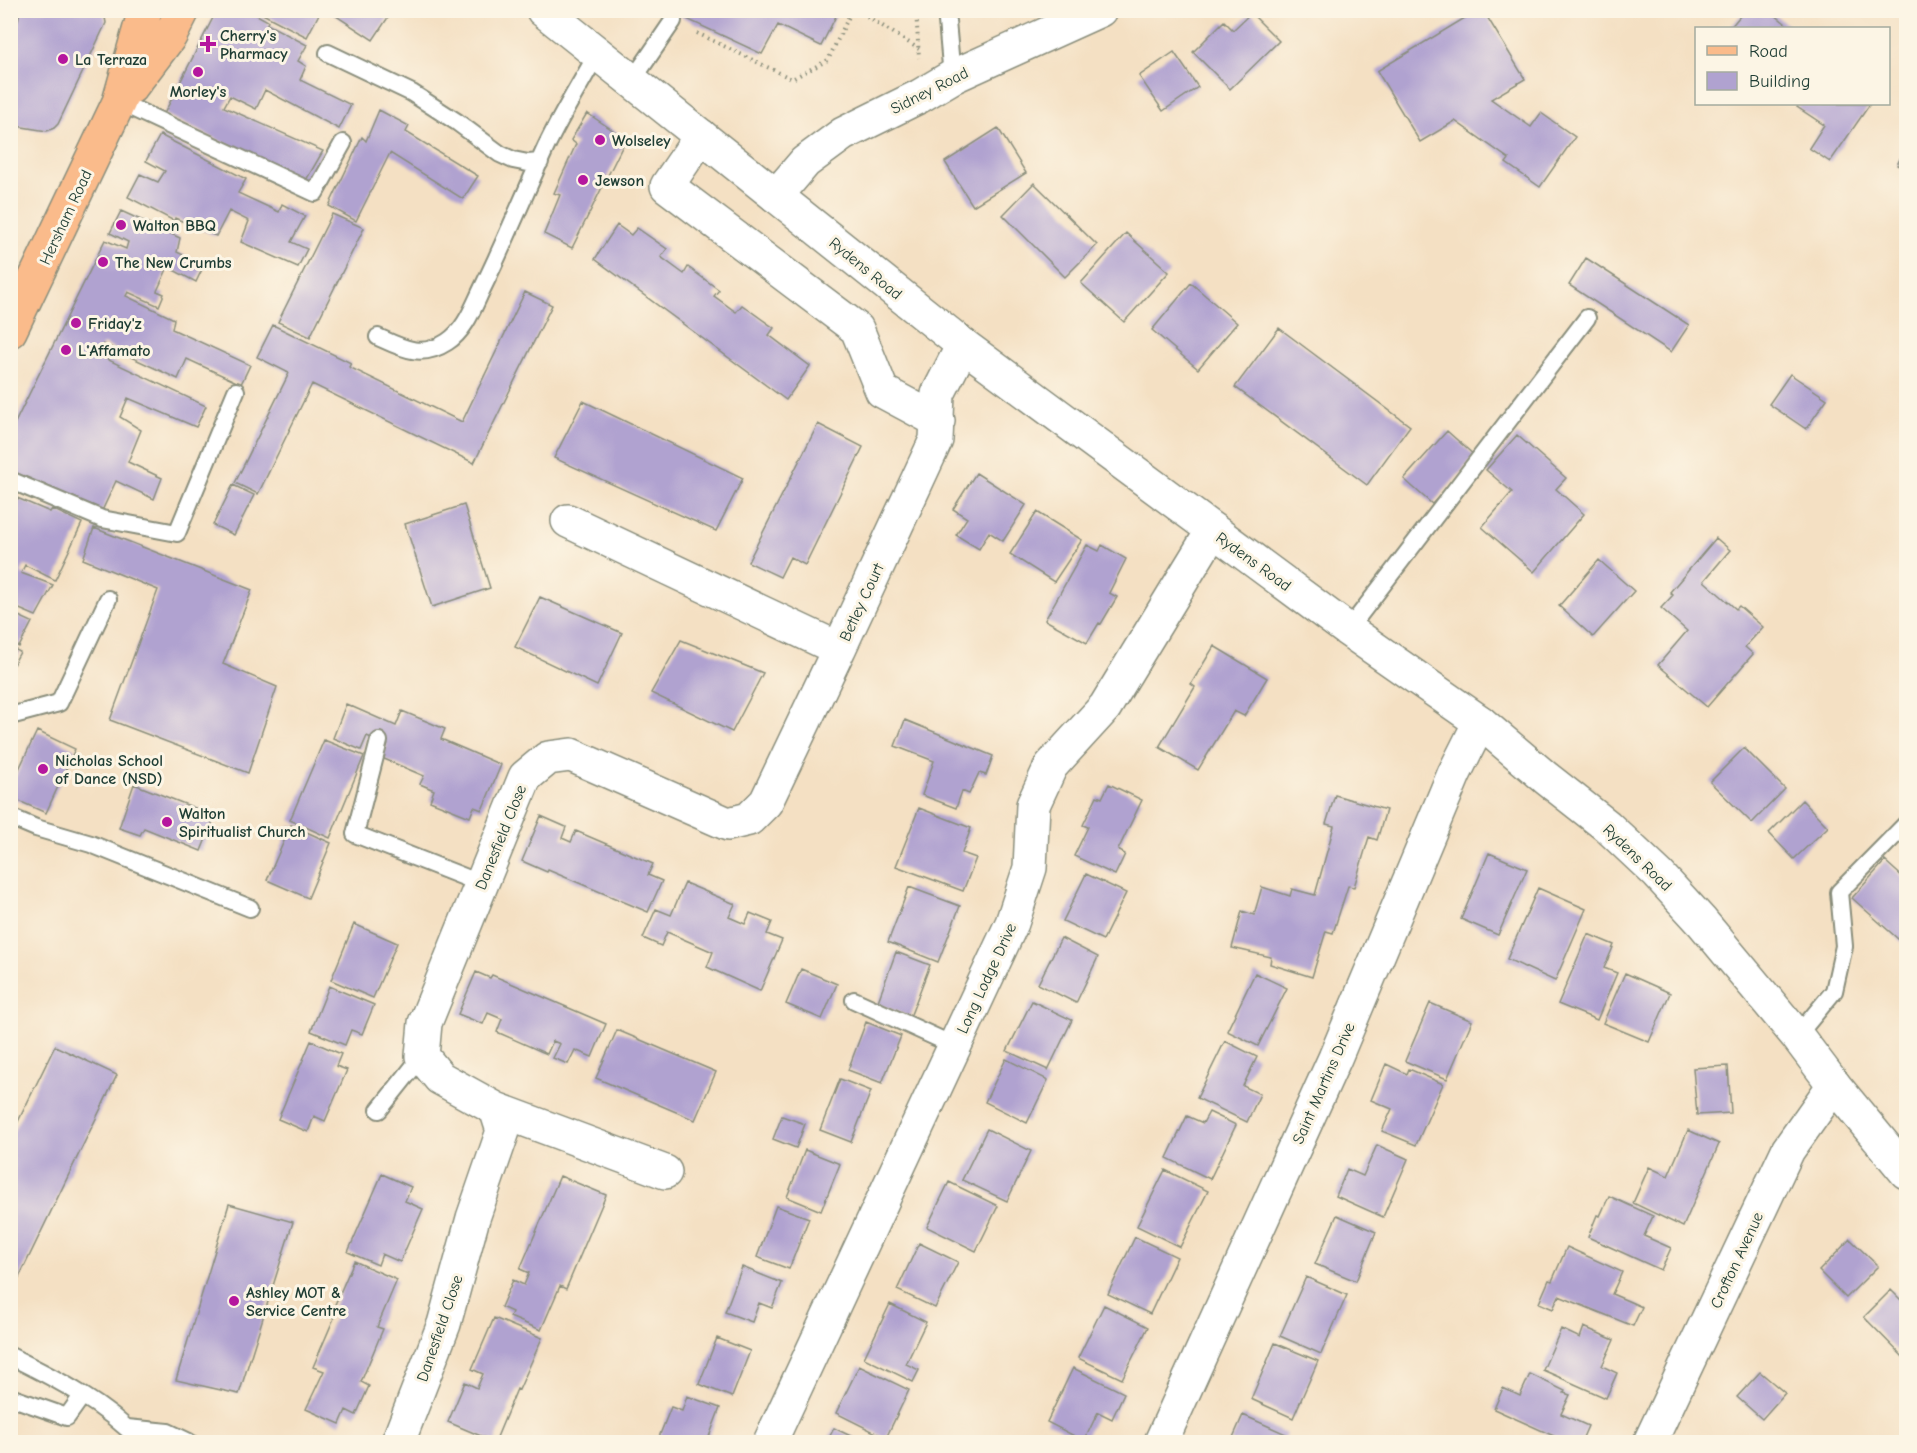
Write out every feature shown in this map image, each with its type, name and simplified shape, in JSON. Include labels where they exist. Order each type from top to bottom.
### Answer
[{"type":"main road","name":"Hersham Road","points":[[10,331],[119,102],[145,10]]},
{"type":"main road","name":"Hersham Road","points":[[119,102],[170,36],[183,10]]},
{"type":"street","name":"Rydens Road","points":[[543,10],[963,345],[1348,630],[1480,722],[1607,826],[1658,874],[1702,921],[1906,1172]]},
{"type":"street","name":"Sidney Road","points":[[776,196],[805,162],[843,134],[920,96],[952,77],[1100,10]]},
{"type":"street","points":[[701,136],[667,186],[857,329],[882,391],[938,421]]},
{"type":"street","name":"Betley Court","points":[[568,521],[840,649],[936,440],[938,394],[963,345]]},
{"type":"street","name":"Long Lodge Drive","points":[[770,1443],[1012,924],[1030,868],[1033,805],[1052,766],[1105,707],[1213,530]]},
{"type":"street","name":"Danesfield Close","points":[[422,1056],[425,1023],[525,777],[548,758],[571,755],[728,824],[749,819],[766,802],[840,649]]},
{"type":"street","name":"Saint Martins Drive","points":[[1161,1443],[1335,1058],[1454,774],[1480,722]]},
{"type":"street","points":[[422,1056],[440,1078],[496,1109],[665,1172]]},
{"type":"street","name":"Crofton Avenue","points":[[1650,1443],[1788,1150],[1834,1085]]},
{"type":"street","name":"Danesfield Close","points":[[398,1443],[444,1324],[473,1218],[503,1131],[496,1109]]},
{"type":"lane","points":[[946,10],[952,77]]},
{"type":"lane","points":[[632,81],[673,21]]},
{"type":"lane","points":[[328,53],[412,93],[513,160],[528,164],[540,162]]},
{"type":"lane","points":[[378,337],[410,351],[424,351],[448,342],[456,334],[467,319],[496,260],[547,145],[597,54]]},
{"type":"lane","points":[[119,102],[315,193],[343,143]]},
{"type":"lane","points":[[1348,630],[1587,318]]},
{"type":"lane","points":[[10,480],[102,519],[177,533],[236,391]]},
{"type":"lane","points":[[10,716],[59,703],[108,599]]},
{"type":"lane","points":[[379,741],[355,834],[482,884]]},
{"type":"lane","points":[[10,817],[36,828],[91,844],[250,908]]},
{"type":"lane","points":[[1797,1036],[1834,991],[1844,946],[1839,892],[1906,824]]},
{"type":"lane","points":[[854,1000],[955,1046]]},
{"type":"lane","points":[[379,1110],[422,1056]]},
{"type":"lane","points":[[10,1356],[64,1383],[127,1428],[141,1443]]},
{"type":"lane","points":[[10,1397],[67,1417],[82,1396]]},
{"type":"lane","points":[[127,1428],[168,1432],[189,1443]]},
{"type":"path","points":[[673,21],[792,79],[828,60],[852,10]]},
{"type":"path","points":[[857,10],[919,49]]},
{"type":"building","points":[[20,10],[99,10],[104,12],[106,23],[58,124],[47,131],[10,125],[10,20],[18,21]]},
{"type":"building","points":[[217,10],[248,10],[268,21],[267,24],[307,45],[298,61],[306,66],[300,80],[351,105],[339,129],[265,90],[256,109],[230,96],[224,107],[323,151],[305,182],[164,114]]},
{"type":"building","points":[[255,10],[321,10],[307,37]]},
{"type":"building","points":[[327,10],[393,10],[373,40]]},
{"type":"building","points":[[678,10],[839,10],[821,46],[778,25],[762,54],[676,14]]},
{"type":"building","points":[[1478,10],[1483,10],[1525,79],[1491,99],[1531,127],[1541,113],[1575,137],[1540,187],[1506,163],[1509,159],[1455,121],[1420,142],[1377,71]]},
{"type":"building","points":[[1745,10],[1769,10],[1790,27],[1731,27]]},
{"type":"building","points":[[1251,13],[1279,41],[1230,89],[1193,52],[1224,21],[1233,30]]},
{"type":"building","points":[[1174,52],[1198,87],[1163,111],[1139,76]]},
{"type":"building","points":[[1798,105],[1869,105],[1830,162],[1809,148],[1824,125],[1797,107]]},
{"type":"building","points":[[379,110],[409,126],[406,132],[478,176],[463,199],[390,153],[356,221],[329,206],[362,137],[366,141]]},
{"type":"building","points":[[587,113],[626,139],[572,248],[544,234],[560,195],[554,193],[576,144],[571,140]]},
{"type":"building","points":[[998,128],[1026,173],[973,206],[945,162]]},
{"type":"building","points":[[160,135],[246,179],[238,193],[279,212],[282,204],[305,216],[291,242],[307,249],[298,267],[241,242],[249,221],[229,211],[216,236],[175,218],[174,221],[128,197],[140,174],[158,182],[165,171],[146,161]]},
{"type":"building","points":[[1906,147],[1906,170],[1897,165]]},
{"type":"building","points":[[1034,183],[1097,245],[1065,277],[1003,215]]},
{"type":"building","points":[[121,211],[180,238],[177,252],[204,265],[196,282],[168,267],[157,291],[164,294],[159,306],[128,292],[126,296],[174,319],[172,329],[250,365],[241,384],[187,359],[178,379],[103,344],[98,355],[206,406],[196,427],[128,398],[120,417],[141,430],[128,462],[162,478],[154,499],[116,481],[101,513],[10,472],[10,433],[105,240],[126,249],[128,242],[110,233]]},
{"type":"building","points":[[332,214],[364,228],[310,337],[278,322]]},
{"type":"building","points":[[617,225],[631,235],[637,228],[667,249],[661,257],[684,274],[688,267],[719,290],[714,296],[736,312],[742,305],[774,328],[769,335],[810,366],[786,400],[595,259]]},
{"type":"building","points":[[1126,233],[1169,272],[1124,322],[1081,283]]},
{"type":"building","points":[[1586,258],[1689,325],[1671,352],[1569,285]]},
{"type":"building","points":[[1191,283],[1237,323],[1198,369],[1152,330]]},
{"type":"building","points":[[525,292],[552,305],[474,463],[312,384],[258,494],[235,483],[289,373],[257,357],[273,325],[351,363],[349,367],[462,422]]},
{"type":"building","points":[[1279,328],[1410,426],[1367,485],[1235,387]]},
{"type":"building","points":[[1790,374],[1827,399],[1806,429],[1769,404]]},
{"type":"building","points":[[583,401],[743,478],[716,531],[554,458]]},
{"type":"building","points":[[818,424],[863,447],[805,565],[790,557],[780,577],[748,562]]},
{"type":"building","points":[[1447,431],[1475,456],[1432,504],[1404,479]]},
{"type":"building","points":[[1517,435],[1566,478],[1556,489],[1584,514],[1534,572],[1482,527],[1512,492],[1486,470]]},
{"type":"building","points":[[976,473],[1026,505],[1003,541],[989,532],[979,549],[956,535],[967,518],[953,509]]},
{"type":"building","points":[[233,485],[254,495],[234,535],[213,525]]},
{"type":"building","points":[[10,495],[50,512],[52,509],[82,523],[55,580],[25,565],[21,573],[53,585],[36,616],[10,605]]},
{"type":"building","points":[[464,505],[490,588],[432,607],[405,524]]},
{"type":"building","points":[[1037,512],[1082,540],[1054,582],[1010,554]]},
{"type":"building","points":[[94,528],[252,590],[223,664],[277,687],[248,773],[110,720],[158,590],[83,559]]},
{"type":"building","points":[[1716,538],[1730,550],[1704,581],[1736,609],[1739,606],[1763,627],[1745,647],[1753,654],[1707,707],[1658,665],[1687,631],[1661,608],[1673,595],[1670,592]]},
{"type":"building","points":[[1087,545],[1099,551],[1102,545],[1126,559],[1109,593],[1117,597],[1087,643],[1045,620]]},
{"type":"building","points":[[1599,560],[1634,591],[1593,637],[1559,606]]},
{"type":"building","points":[[540,597],[622,633],[597,686],[515,647]]},
{"type":"building","points":[[10,612],[32,622],[19,647],[10,642]]},
{"type":"building","points":[[681,640],[763,673],[732,732],[651,693]]},
{"type":"building","points":[[1214,646],[1267,678],[1244,716],[1234,711],[1198,770],[1159,747],[1195,687],[1191,684]]},
{"type":"building","points":[[10,647],[20,652],[10,670]]},
{"type":"building","points":[[346,704],[396,726],[402,711],[445,729],[441,739],[501,765],[482,810],[474,807],[470,817],[430,801],[434,790],[420,784],[424,776],[382,758],[387,745],[367,736],[361,750],[333,738]]},
{"type":"building","points":[[905,720],[993,756],[986,775],[979,773],[969,794],[962,791],[956,808],[922,795],[934,761],[895,746]]},
{"type":"building","name":"Nicholas School of Dance (NSD)","points":[[37,731],[75,749],[46,813],[10,797],[10,788]]},
{"type":"building","points":[[324,740],[364,756],[330,838],[290,820]]},
{"type":"building","points":[[1744,748],[1785,789],[1752,823],[1710,782]]},
{"type":"building","name":"Walton Spiritualist Church","points":[[134,784],[215,816],[201,851],[144,828],[140,835],[119,828]]},
{"type":"building","points":[[1109,784],[1142,800],[1118,850],[1125,854],[1115,875],[1074,856],[1088,827],[1083,825],[1097,796],[1102,798]]},
{"type":"building","points":[[1335,795],[1386,810],[1377,840],[1369,837],[1354,887],[1348,886],[1333,933],[1326,931],[1312,977],[1270,964],[1271,957],[1232,948],[1242,911],[1254,915],[1262,887],[1290,896],[1292,889],[1315,895],[1334,826],[1326,824]]},
{"type":"building","points":[[1802,800],[1828,827],[1794,859],[1769,833]]},
{"type":"building","points":[[919,808],[971,828],[962,853],[976,858],[963,891],[896,866]]},
{"type":"building","points":[[541,816],[566,827],[562,838],[571,842],[576,831],[653,864],[648,875],[662,881],[648,912],[522,861]]},
{"type":"building","points":[[291,825],[331,843],[308,898],[267,880]]},
{"type":"building","points":[[1489,853],[1527,869],[1498,935],[1461,919]]},
{"type":"building","points":[[1885,861],[1906,880],[1906,946],[1852,898]]},
{"type":"building","points":[[1086,874],[1126,893],[1103,940],[1063,921]]},
{"type":"building","points":[[685,883],[735,904],[729,917],[745,924],[750,913],[772,922],[767,934],[782,940],[760,991],[707,967],[713,952],[667,932],[661,946],[643,938],[656,909],[671,915]]},
{"type":"building","points":[[909,887],[960,906],[938,962],[888,942]]},
{"type":"building","points":[[1538,888],[1586,909],[1555,981],[1507,959]]},
{"type":"building","points":[[354,924],[397,943],[373,998],[331,980]]},
{"type":"building","points":[[1588,934],[1614,945],[1604,968],[1617,973],[1597,1020],[1558,1004]]},
{"type":"building","points":[[1061,938],[1098,957],[1076,1003],[1038,984]]},
{"type":"building","points":[[896,952],[930,965],[910,1017],[877,1004]]},
{"type":"building","points":[[801,969],[837,984],[822,1019],[786,1004]]},
{"type":"building","points":[[476,972],[490,978],[492,975],[606,1024],[592,1057],[575,1050],[568,1064],[553,1058],[560,1044],[553,1041],[547,1054],[497,1032],[502,1019],[488,1013],[483,1024],[458,1014]]},
{"type":"building","points":[[1255,973],[1287,988],[1258,1046],[1227,1031]]},
{"type":"building","points":[[1625,973],[1670,993],[1649,1042],[1603,1023]]},
{"type":"building","points":[[329,986],[374,1005],[362,1034],[351,1030],[345,1045],[311,1031]]},
{"type":"building","points":[[1032,1001],[1072,1020],[1048,1070],[1007,1051]]},
{"type":"building","points":[[1430,1003],[1472,1021],[1447,1079],[1405,1061]]},
{"type":"building","points":[[866,1022],[901,1036],[882,1083],[848,1070]]},
{"type":"building","points":[[617,1030],[716,1072],[695,1120],[596,1078]]},
{"type":"building","points":[[311,1041],[341,1054],[336,1066],[347,1070],[325,1121],[314,1116],[308,1132],[278,1119]]},
{"type":"building","points":[[1225,1041],[1257,1057],[1243,1086],[1260,1094],[1247,1122],[1197,1098]]},
{"type":"building","points":[[55,1046],[117,1075],[10,1296],[10,1138]]},
{"type":"building","points":[[1006,1059],[1048,1080],[1027,1123],[985,1102]]},
{"type":"building","points":[[1386,1064],[1407,1074],[1409,1069],[1443,1084],[1416,1145],[1382,1131],[1392,1109],[1371,1100]]},
{"type":"building","points":[[1728,1066],[1731,1113],[1697,1115],[1693,1068]]},
{"type":"building","points":[[840,1079],[871,1091],[851,1142],[820,1130]]},
{"type":"building","points":[[1209,1112],[1236,1125],[1210,1179],[1167,1158],[1187,1116],[1203,1123]]},
{"type":"building","points":[[782,1116],[805,1124],[796,1148],[773,1139]]},
{"type":"building","points":[[987,1129],[1031,1151],[1007,1201],[962,1180]]},
{"type":"building","points":[[1688,1130],[1719,1144],[1683,1227],[1633,1203],[1649,1167],[1668,1176]]},
{"type":"building","points":[[1377,1145],[1408,1159],[1383,1217],[1336,1196],[1347,1169],[1363,1176]]},
{"type":"building","points":[[805,1150],[840,1164],[821,1211],[787,1197]]},
{"type":"building","points":[[1165,1170],[1208,1191],[1180,1247],[1137,1226]]},
{"type":"building","points":[[382,1174],[411,1187],[405,1201],[423,1209],[400,1262],[382,1254],[378,1265],[348,1252]]},
{"type":"building","points":[[560,1176],[606,1195],[566,1289],[560,1286],[541,1330],[510,1317],[512,1312],[501,1307],[513,1280],[524,1285],[529,1273],[520,1269]]},
{"type":"building","points":[[949,1182],[998,1206],[976,1251],[927,1227]]},
{"type":"building","points":[[1609,1196],[1653,1216],[1644,1236],[1671,1248],[1661,1270],[1588,1237],[1597,1215],[1600,1216]]},
{"type":"building","name":"Ashley MOT & Service Centre","points":[[229,1204],[293,1222],[239,1394],[176,1380]]},
{"type":"building","points":[[776,1206],[809,1218],[789,1269],[757,1257]]},
{"type":"building","points":[[1337,1215],[1376,1232],[1356,1281],[1315,1264]]},
{"type":"building","points":[[1135,1237],[1177,1257],[1150,1314],[1108,1294]]},
{"type":"building","points":[[1850,1239],[1878,1266],[1846,1298],[1819,1271]]},
{"type":"building","points":[[919,1243],[958,1262],[935,1308],[897,1290]]},
{"type":"building","points":[[1567,1247],[1622,1272],[1612,1294],[1642,1307],[1633,1326],[1559,1296],[1553,1309],[1539,1303]]},
{"type":"building","points":[[354,1261],[397,1280],[377,1327],[383,1329],[361,1382],[369,1386],[356,1415],[346,1410],[340,1424],[306,1409],[324,1371],[313,1367],[334,1318],[330,1316]]},
{"type":"building","points":[[742,1267],[782,1283],[772,1308],[759,1303],[752,1322],[725,1312]]},
{"type":"building","points":[[1306,1277],[1347,1295],[1321,1354],[1280,1336]]},
{"type":"building","points":[[1891,1290],[1906,1305],[1906,1360],[1864,1317]]},
{"type":"building","points":[[890,1304],[926,1322],[906,1364],[919,1370],[913,1382],[864,1358]]},
{"type":"building","points":[[1104,1305],[1148,1327],[1122,1379],[1078,1358]]},
{"type":"building","points":[[494,1318],[542,1338],[495,1442],[448,1422],[465,1382],[477,1388],[483,1374],[472,1369]]},
{"type":"building","points":[[1584,1327],[1614,1340],[1602,1366],[1617,1373],[1606,1398],[1543,1370],[1561,1329],[1580,1338]]},
{"type":"building","points":[[717,1338],[750,1351],[732,1397],[699,1384]]},
{"type":"building","points":[[1275,1343],[1318,1361],[1293,1418],[1251,1399]]},
{"type":"building","points":[[859,1366],[909,1390],[886,1438],[836,1413]]},
{"type":"building","points":[[1073,1368],[1124,1393],[1112,1419],[1098,1412],[1084,1441],[1047,1422]]},
{"type":"building","points":[[1760,1372],[1785,1393],[1762,1419],[1737,1397]]},
{"type":"building","points":[[1530,1374],[1570,1395],[1561,1414],[1588,1426],[1581,1442],[1567,1442],[1494,1409],[1503,1388],[1520,1396]]},
{"type":"building","points":[[687,1396],[720,1408],[707,1442],[657,1442],[671,1407],[682,1411]]},
{"type":"building","points":[[1243,1415],[1286,1434],[1282,1442],[1231,1442]]},
{"type":"building","points":[[834,1428],[863,1442],[827,1442]]},
{"type":"place","name":"Cherry's Pharmacy","points":[[208,44]]},
{"type":"place","name":"La Terraza","points":[[63,59]]},
{"type":"place","name":"Morley's","points":[[198,72]]},
{"type":"place","name":"Wolseley","points":[[600,140]]},
{"type":"place","name":"Jewson","points":[[583,180]]},
{"type":"place","name":"Walton BBQ","points":[[121,225]]},
{"type":"place","name":"The New Crumbs","points":[[103,262]]},
{"type":"place","name":"Friday'z","points":[[76,323]]},
{"type":"place","name":"L'Affamato","points":[[66,350]]},
{"type":"place","name":"Nicholas School of Dance (NSD)","points":[[43,769]]},
{"type":"place","name":"Walton Spiritualist Church","points":[[167,822]]},
{"type":"place","name":"Ashley MOT & Service Centre","points":[[234,1301]]}]
